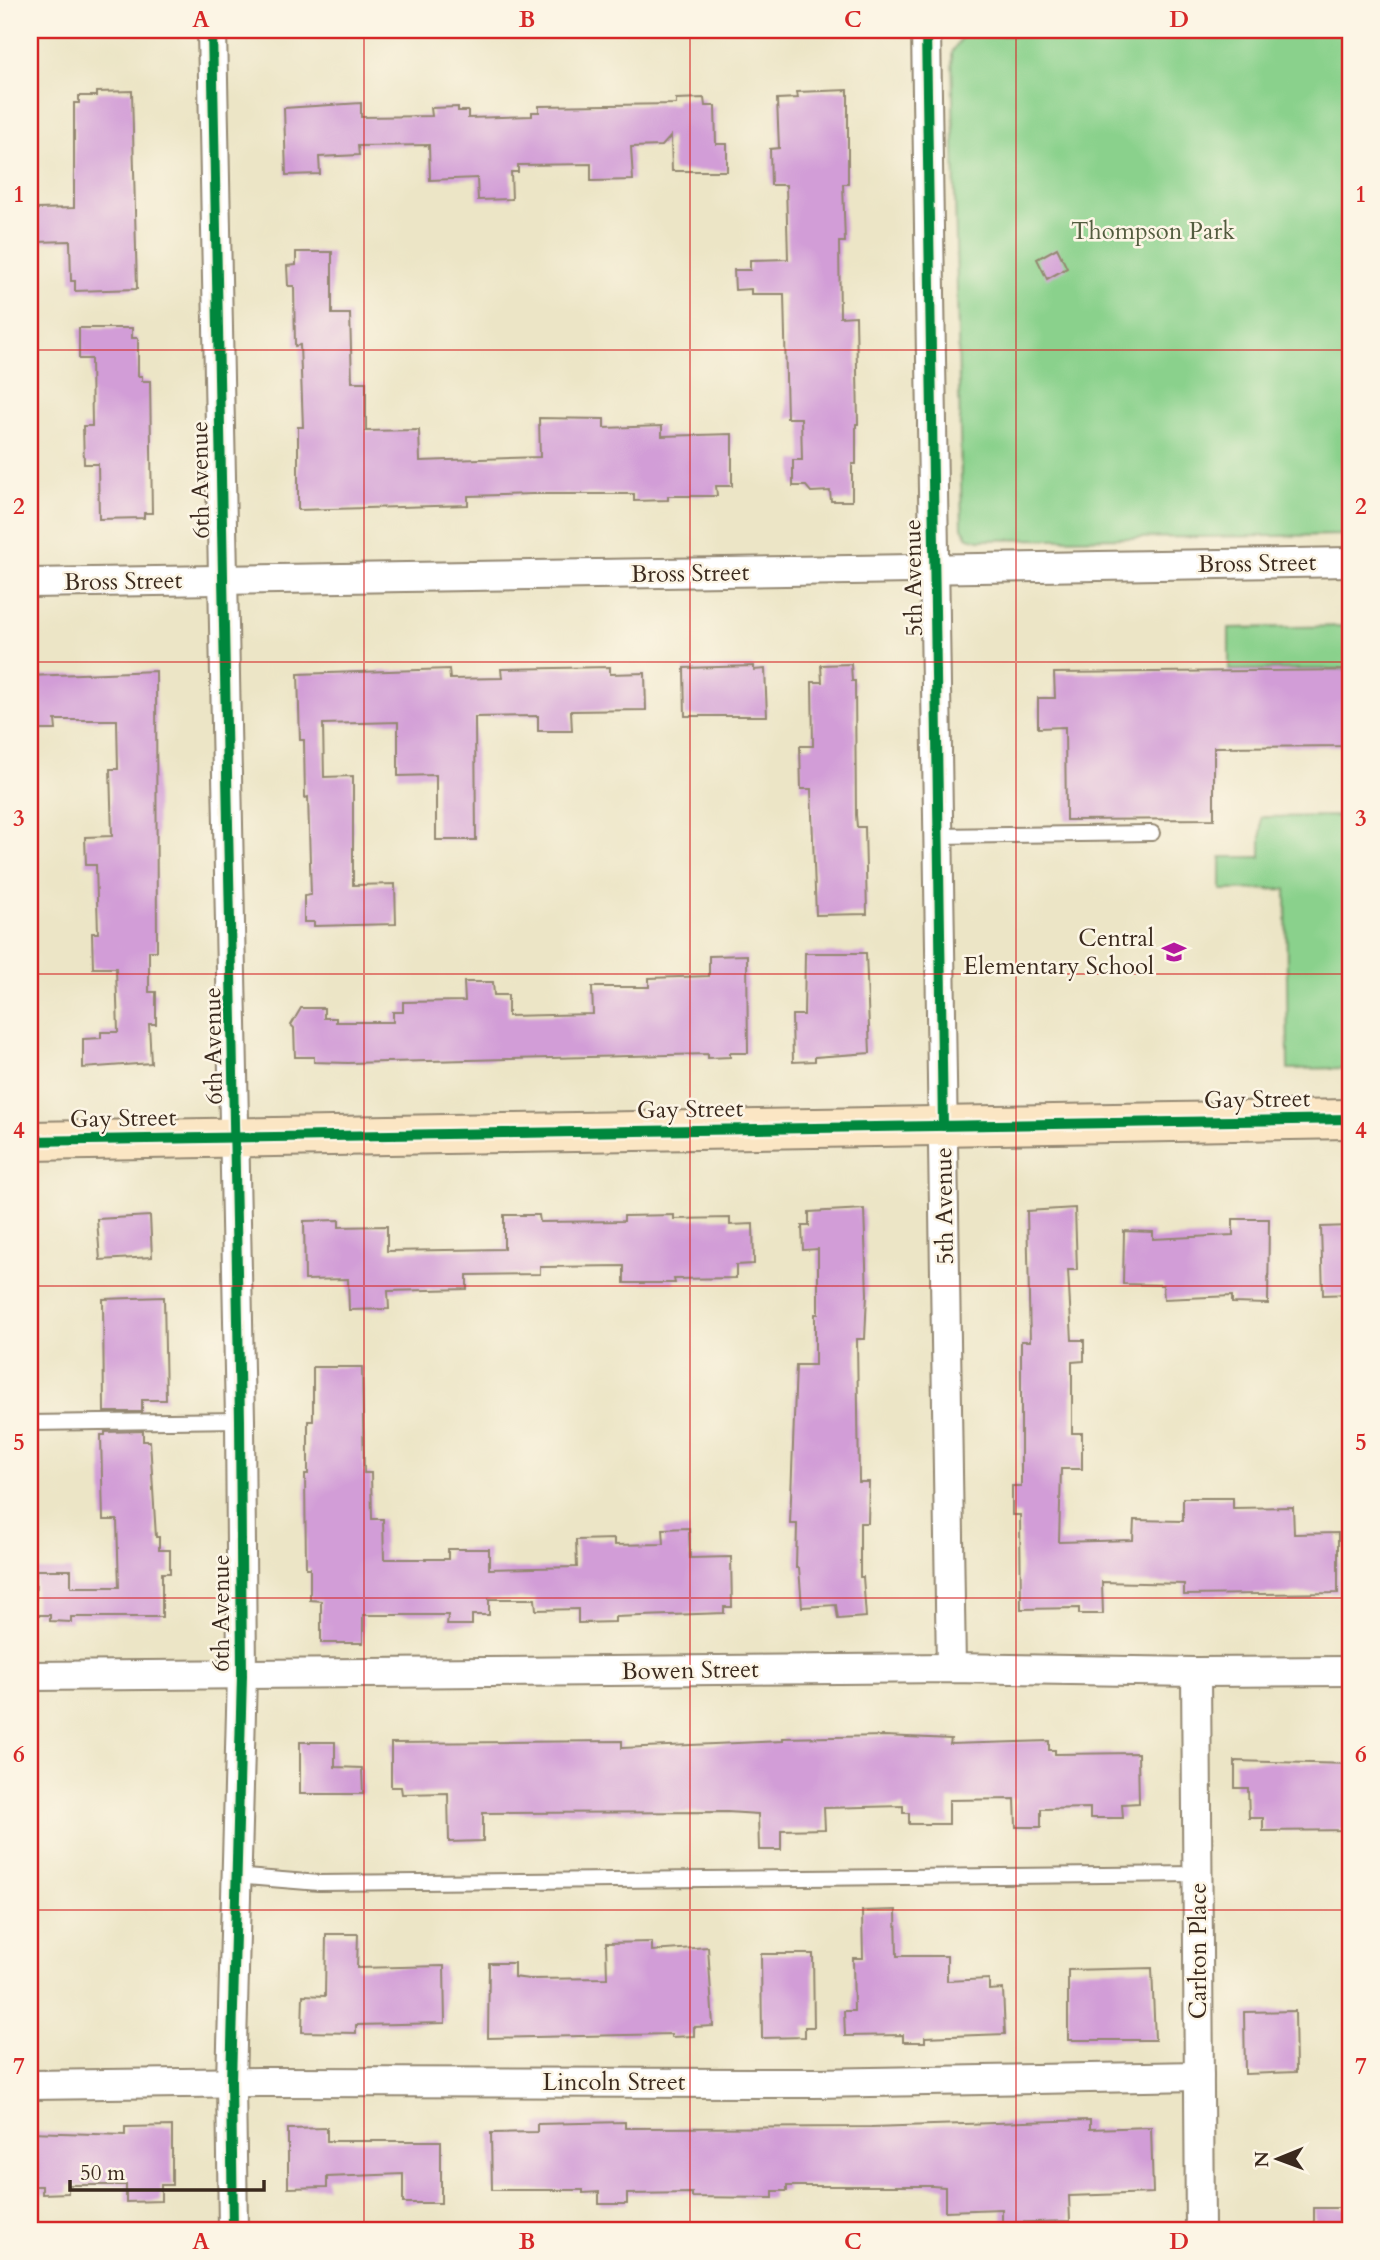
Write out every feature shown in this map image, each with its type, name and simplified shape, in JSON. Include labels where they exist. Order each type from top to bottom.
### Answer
[{"type":"street","name":"6th Avenue","points":[[212,30],[240,1420],[242,1675],[231,2082],[233,2230]]},
{"type":"street","name":"5th Avenue","points":[[926,30],[951,1668]]},
{"type":"street","name":"Bross Street","points":[[30,583],[1350,562]]},
{"type":"street","name":"Gay Street","points":[[30,1141],[1350,1119]]},
{"type":"street","name":"Bowen Street","points":[[30,1676],[951,1668],[1196,1672],[1350,1671]]},
{"type":"street","name":"Carlton Place","points":[[1196,1672],[1200,2230]]},
{"type":"street","name":"Lincoln Street","points":[[30,2085],[231,2082],[815,2083],[1199,2076]]},
{"type":"lane","points":[[938,836],[1152,833]]},
{"type":"lane","points":[[30,1423],[240,1420]]},
{"type":"lane","points":[[235,1875],[319,1883],[1198,1874]]},
{"type":"green space","name":"Thompson Park","points":[[1350,30],[1350,535],[979,540],[968,537],[962,528],[952,52],[963,36]]},
{"type":"green space","points":[[1350,626],[1350,669],[1229,670],[1229,628]]},
{"type":"green space","points":[[1350,816],[1350,1068],[1288,1069],[1286,889],[1221,890],[1221,857],[1261,857],[1261,817]]},
{"type":"building","points":[[848,90],[848,184],[843,184],[845,242],[839,242],[840,317],[856,316],[858,424],[856,464],[852,464],[852,501],[831,501],[830,491],[811,492],[806,486],[793,486],[793,460],[802,460],[801,418],[787,418],[784,294],[751,294],[751,289],[735,290],[734,270],[750,270],[750,260],[788,259],[786,185],[771,185],[770,149],[779,148],[777,99],[798,98],[797,92]]},
{"type":"building","points":[[132,91],[137,289],[75,291],[75,281],[71,281],[70,241],[37,242],[37,209],[74,208],[74,103],[79,103],[79,96],[97,96],[97,92]]},
{"type":"building","points":[[704,98],[705,106],[715,106],[716,144],[727,144],[727,171],[672,171],[671,136],[662,146],[631,147],[633,180],[591,181],[591,164],[518,165],[518,172],[511,172],[512,199],[478,200],[477,178],[430,180],[429,145],[358,146],[359,155],[319,157],[320,174],[286,175],[284,108],[361,103],[361,117],[432,116],[431,108],[458,107],[458,111],[468,111],[468,118],[532,116],[532,112],[539,112],[539,106],[676,104],[676,99]]},
{"type":"building","points":[[1057,248],[1067,268],[1047,279],[1037,259]]},
{"type":"building","points":[[296,252],[332,252],[332,314],[350,314],[352,382],[366,382],[366,431],[419,430],[420,461],[540,457],[539,418],[604,419],[604,428],[662,426],[662,436],[732,434],[732,486],[716,486],[717,496],[668,496],[668,500],[634,501],[634,494],[533,494],[468,496],[468,505],[298,510],[298,427],[303,427],[300,345],[295,346],[294,286],[288,286],[287,266],[296,265]]},
{"type":"building","points":[[79,328],[132,328],[132,338],[138,338],[138,376],[142,376],[142,381],[150,381],[152,513],[144,513],[144,518],[99,519],[98,464],[84,464],[83,426],[92,426],[91,359],[79,359]]},
{"type":"building","points":[[851,664],[852,681],[855,681],[856,815],[857,827],[865,827],[867,914],[816,915],[811,789],[801,789],[800,746],[813,746],[812,682],[822,682],[821,665]]},
{"type":"building","points":[[754,666],[754,670],[765,669],[767,716],[685,716],[684,668]]},
{"type":"building","points":[[610,667],[610,674],[645,673],[646,710],[571,711],[572,731],[538,731],[538,716],[475,717],[476,840],[436,840],[436,775],[398,776],[398,722],[323,724],[324,777],[353,776],[353,885],[395,884],[396,924],[314,926],[314,922],[304,922],[304,896],[311,895],[308,797],[305,798],[304,740],[300,740],[298,674],[449,669],[450,679],[502,678],[501,669]]},
{"type":"building","points":[[1350,670],[1350,746],[1214,747],[1214,819],[1066,820],[1065,727],[1038,728],[1038,698],[1055,698],[1054,673]]},
{"type":"building","points":[[156,671],[157,951],[149,951],[149,992],[156,992],[156,1024],[149,1024],[151,1063],[83,1068],[83,1039],[101,1038],[101,1032],[118,1032],[116,968],[93,968],[92,933],[98,933],[96,865],[86,865],[85,837],[112,836],[110,769],[118,769],[117,720],[55,720],[56,730],[30,730],[30,676]]},
{"type":"building","points":[[805,953],[866,953],[870,1053],[815,1057],[815,1061],[793,1062],[792,1015],[804,1015]]},
{"type":"building","points":[[747,955],[748,1053],[730,1053],[730,1057],[708,1058],[708,1054],[348,1063],[314,1062],[314,1057],[295,1057],[294,1028],[291,1025],[301,1008],[324,1008],[324,1018],[336,1018],[336,1022],[393,1022],[393,1012],[403,1012],[403,1002],[465,1001],[464,982],[493,982],[494,995],[508,995],[508,1016],[593,1014],[592,987],[649,987],[649,978],[709,976],[709,956]]},
{"type":"building","points":[[1075,1208],[1077,1270],[1068,1270],[1072,1340],[1084,1340],[1084,1361],[1072,1362],[1072,1433],[1082,1433],[1082,1469],[1061,1469],[1059,1542],[1133,1540],[1134,1520],[1183,1521],[1183,1498],[1233,1498],[1233,1508],[1293,1507],[1294,1534],[1338,1533],[1338,1593],[1184,1595],[1184,1584],[1102,1582],[1103,1614],[1079,1614],[1079,1608],[1021,1609],[1020,1515],[1012,1515],[1012,1486],[1021,1486],[1021,1341],[1030,1341],[1027,1211]]},
{"type":"building","points":[[864,1209],[867,1294],[865,1339],[857,1339],[859,1482],[869,1482],[868,1523],[860,1523],[860,1577],[863,1577],[866,1617],[838,1619],[836,1605],[802,1607],[799,1568],[796,1568],[797,1524],[790,1524],[796,1365],[815,1365],[815,1314],[818,1314],[818,1249],[803,1250],[802,1226],[809,1226],[809,1212]]},
{"type":"building","points":[[504,1215],[539,1215],[540,1222],[624,1221],[624,1216],[730,1218],[730,1225],[753,1224],[754,1264],[736,1265],[736,1278],[674,1279],[675,1283],[624,1283],[624,1266],[540,1267],[540,1274],[467,1275],[467,1289],[388,1291],[389,1309],[349,1310],[348,1279],[305,1280],[304,1221],[339,1220],[339,1227],[387,1226],[387,1251],[504,1249]]},
{"type":"building","points":[[150,1216],[152,1257],[100,1260],[97,1219]]},
{"type":"building","points":[[1233,1219],[1269,1219],[1268,1304],[1232,1303],[1232,1296],[1164,1299],[1163,1285],[1123,1284],[1124,1231],[1153,1232],[1153,1239],[1233,1235]]},
{"type":"building","points":[[1350,1226],[1350,1294],[1323,1295],[1321,1227]]},
{"type":"building","points":[[164,1297],[166,1400],[142,1400],[142,1412],[104,1412],[103,1299]]},
{"type":"building","points":[[313,1367],[362,1367],[364,1473],[371,1473],[372,1519],[383,1519],[384,1559],[448,1559],[448,1549],[489,1549],[489,1569],[577,1567],[576,1540],[614,1539],[614,1545],[664,1544],[663,1529],[689,1528],[690,1558],[731,1557],[732,1607],[724,1607],[724,1613],[615,1617],[615,1622],[578,1623],[578,1609],[536,1610],[535,1599],[489,1599],[489,1615],[472,1615],[472,1625],[447,1625],[448,1615],[363,1615],[363,1643],[321,1643],[321,1601],[310,1600],[310,1568],[306,1568],[305,1474],[308,1474],[308,1421],[313,1421]]},
{"type":"building","points":[[143,1431],[143,1441],[150,1441],[156,1537],[159,1537],[159,1550],[170,1550],[170,1573],[162,1573],[162,1617],[71,1617],[71,1622],[50,1621],[50,1615],[35,1615],[36,1570],[71,1570],[71,1587],[119,1587],[117,1520],[103,1520],[101,1435],[105,1435],[105,1432]]},
{"type":"building","points":[[885,1736],[951,1739],[950,1744],[1049,1741],[1049,1750],[1055,1750],[1055,1754],[1138,1753],[1139,1803],[1122,1804],[1123,1818],[1090,1818],[1090,1808],[1041,1809],[1041,1827],[1016,1827],[1015,1799],[949,1800],[949,1824],[909,1824],[909,1813],[903,1813],[903,1806],[824,1808],[825,1829],[781,1830],[781,1850],[759,1850],[758,1814],[727,1812],[483,1813],[483,1841],[449,1842],[448,1793],[402,1794],[401,1787],[391,1787],[391,1743],[622,1741],[622,1748],[783,1741],[783,1738]]},
{"type":"building","points":[[300,1742],[335,1742],[335,1767],[362,1768],[363,1794],[300,1794]]},
{"type":"building","points":[[1235,1761],[1350,1764],[1350,1830],[1263,1831],[1263,1818],[1249,1818],[1248,1788],[1235,1788]]},
{"type":"building","points":[[896,1910],[897,1956],[947,1956],[947,1981],[989,1979],[989,1990],[1003,1989],[1005,2034],[925,2037],[925,2042],[903,2042],[903,2035],[845,2036],[844,2011],[854,2011],[853,1958],[863,1958],[862,1911]]},
{"type":"building","points":[[326,1934],[358,1934],[357,1968],[444,1966],[445,2023],[356,2025],[356,2033],[302,2032],[303,1995],[325,1996]]},
{"type":"building","points":[[652,1942],[652,1951],[708,1947],[713,2026],[694,2027],[694,2036],[671,2037],[671,2034],[488,2038],[489,1963],[514,1963],[514,1977],[529,1979],[607,1978],[606,1943]]},
{"type":"building","points":[[761,1954],[813,1954],[814,2027],[805,2027],[805,2037],[762,2038]]},
{"type":"building","points":[[1152,1968],[1155,2040],[1068,2040],[1068,1970]]},
{"type":"building","points":[[1295,2011],[1296,2072],[1245,2074],[1244,2012]]},
{"type":"building","points":[[1090,2120],[1090,2129],[1151,2127],[1153,2193],[1069,2196],[1070,2221],[1002,2223],[1002,2209],[945,2211],[945,2187],[932,2186],[787,2186],[787,2191],[773,2191],[773,2198],[692,2197],[692,2193],[627,2194],[627,2204],[599,2204],[599,2192],[583,2193],[583,2190],[492,2190],[491,2133],[537,2132],[537,2124],[625,2122],[625,2128],[871,2127]]},
{"type":"building","points":[[172,2126],[172,2185],[161,2185],[161,2201],[126,2202],[126,2185],[68,2185],[68,2193],[42,2194],[42,2186],[31,2186],[30,2132],[125,2135],[125,2127]]},
{"type":"building","points":[[327,2128],[327,2141],[441,2141],[441,2203],[403,2203],[403,2174],[327,2177],[327,2187],[288,2188],[288,2129]]},
{"type":"building","points":[[1314,2208],[1350,2208],[1350,2230],[1314,2230]]},
{"type":"cycle path","points":[[212,30],[240,1420],[242,1675],[231,2082],[233,2230]]},
{"type":"cycle path","points":[[926,30],[943,1126]]},
{"type":"cycle path","points":[[30,1141],[1350,1119]]},
{"type":"place","name":"Central Elementary School","points":[[1174,952]]}]
